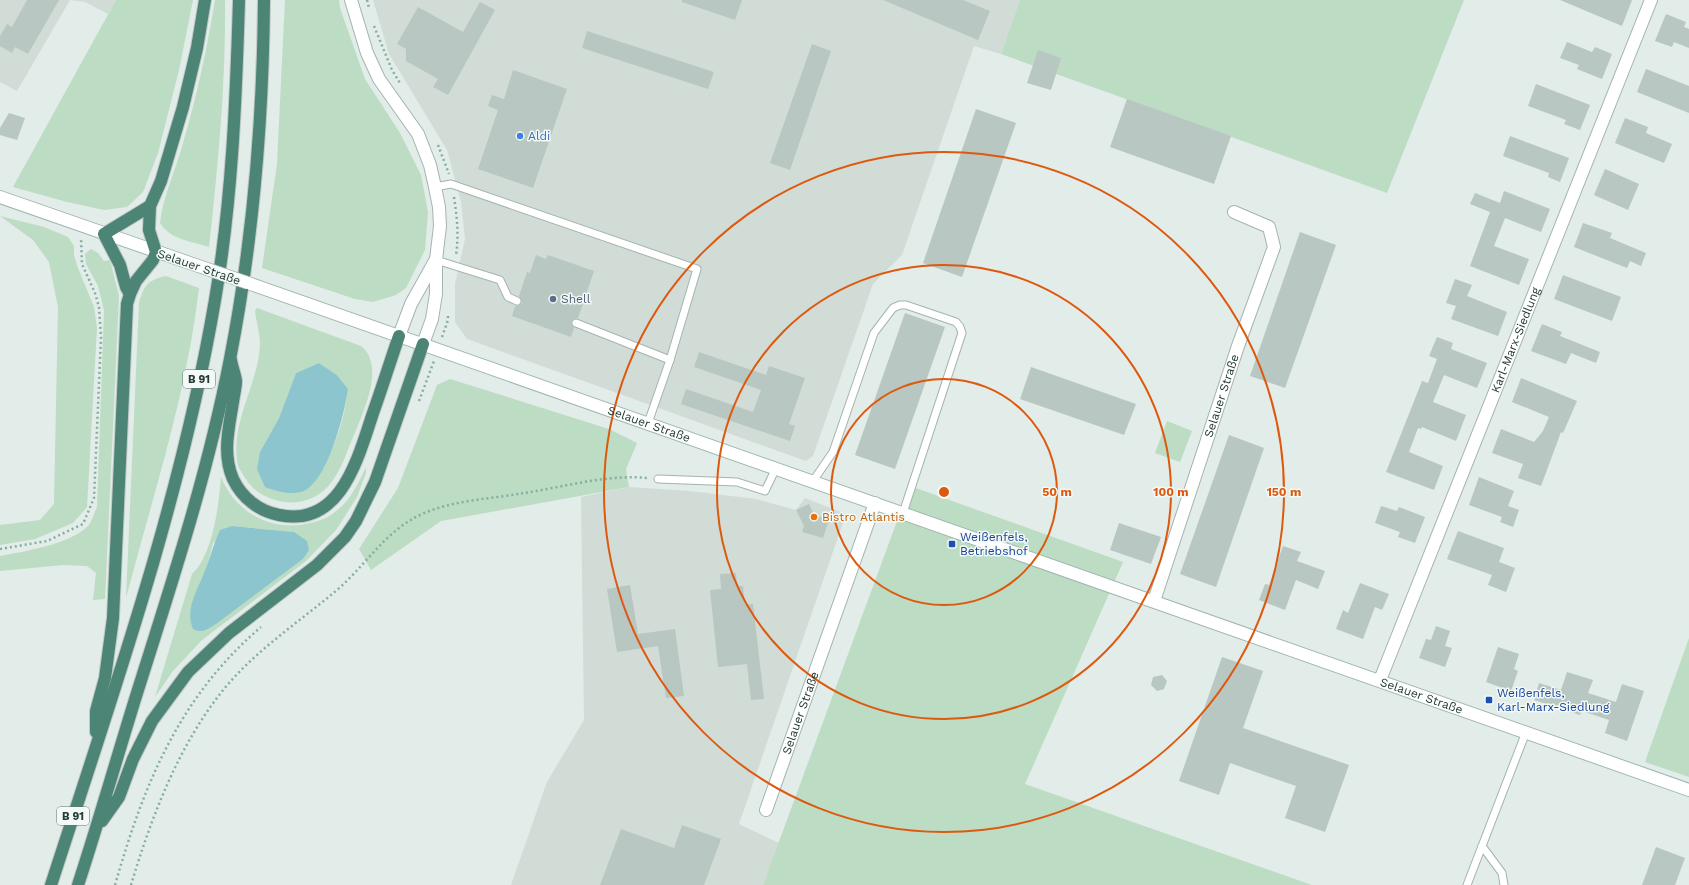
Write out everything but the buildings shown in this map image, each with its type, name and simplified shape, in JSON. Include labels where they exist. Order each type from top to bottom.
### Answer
[{"type":"highway","points":[[96,747],[96,711],[106,671],[113,618],[127,315],[130,294],[136,281],[153,260],[156,252],[149,230],[150,206],[163,175],[183,107],[197,48],[205,0]]},
{"type":"highway","name":"B 91","points":[[51,885],[136,620],[182,454],[215,301],[227,215],[234,141],[239,0]]},
{"type":"highway","name":"B 91","points":[[78,885],[118,753],[181,557],[204,473],[230,357],[251,218],[259,143],[264,68],[264,0]]},
{"type":"highway","points":[[130,294],[126,287],[120,265],[104,234],[150,206]]},
{"type":"highway","points":[[230,357],[236,382],[227,439],[227,455],[233,479],[239,490],[257,506],[280,515],[302,515],[323,507],[336,497],[346,484],[359,455],[399,336]]},
{"type":"highway","points":[[97,826],[120,797],[133,759],[152,721],[188,672],[229,633],[317,565],[345,537],[356,521],[375,482],[423,344]]},
{"type":"street","points":[[351,0],[367,53],[379,79],[418,134],[430,165],[435,187],[439,207],[440,226],[436,260],[434,306],[432,319],[423,344]]},
{"type":"street","name":"Karl-Marx-Siedlung","points":[[1380,680],[1651,0]]},
{"type":"street","name":"Selauer Straße","points":[[0,197],[876,503],[1689,790]]},
{"type":"street","name":"Selauer Straße","points":[[1154,601],[1238,346],[1274,247],[1269,227],[1234,212]]},
{"type":"street","points":[[399,336],[411,304],[436,260]]},
{"type":"street","name":"Selauer Straße","points":[[766,810],[876,503]]},
{"type":"lane","points":[[435,187],[451,184],[697,268],[670,360],[648,423]]},
{"type":"lane","points":[[436,260],[500,280],[508,297],[517,301]]},
{"type":"lane","points":[[813,481],[833,452],[874,333],[893,308],[900,305],[906,305],[956,322],[962,333],[903,513]]},
{"type":"lane","points":[[576,323],[670,360]]},
{"type":"lane","points":[[658,479],[737,482],[765,491],[776,468]]},
{"type":"lane","points":[[1467,885],[1526,732]]},
{"type":"lane","points":[[1482,846],[1502,873],[1504,885]]},
{"type":"path","points":[[0,549],[47,541],[83,524],[94,498],[101,337],[99,307],[95,293],[82,264],[81,237]]},
{"type":"path","points":[[418,403],[438,350]]},
{"type":"path","points":[[130,885],[143,844],[186,744],[204,716],[225,688],[257,656],[290,625],[338,589],[383,541],[422,514],[452,505],[588,481],[633,476],[658,479]]},
{"type":"path","points":[[115,885],[140,806],[160,759],[177,726],[210,678],[265,624]]},
{"type":"shaded area","points":[[0,0],[70,0],[17,91],[0,82]]},
{"type":"shaded area","points":[[70,0],[116,0],[108,14],[85,2]]},
{"type":"shaded area","points":[[373,0],[1020,0],[1001,54],[974,46],[902,255],[873,284],[813,456],[806,461],[467,339],[455,322],[455,284],[465,239],[461,202],[447,150],[389,54]]},
{"type":"shaded area","points":[[629,487],[690,491],[756,499],[796,510],[805,498],[846,514],[739,824],[779,843],[763,885],[511,885],[547,782],[584,720],[581,497]]},
{"type":"green space","points":[[116,0],[193,0],[179,70],[158,153],[143,192],[127,207],[104,210],[67,202],[13,187]]},
{"type":"green space","points":[[215,0],[225,0],[225,31],[221,124],[209,247],[176,236],[165,229],[160,223],[164,202],[180,153],[197,90]]},
{"type":"green space","points":[[285,0],[339,0],[340,8],[365,79],[400,133],[421,175],[428,212],[425,250],[406,288],[396,295],[373,302],[355,299],[262,268],[277,164]]},
{"type":"green space","points":[[1020,0],[1464,0],[1387,193],[1001,54]]},
{"type":"green space","points":[[0,216],[44,227],[68,237],[74,246],[74,256],[94,307],[97,328],[87,507],[73,523],[35,539],[0,545],[0,525],[40,520],[54,504],[58,307],[49,262],[33,240]]},
{"type":"green space","points":[[91,249],[98,253],[104,261],[110,260],[119,296],[105,599],[93,600],[96,573],[87,566],[63,565],[0,571],[0,556],[58,543],[80,533],[92,520],[97,507],[104,310],[98,286],[86,264],[85,254]]},
{"type":"green space","points":[[166,276],[199,288],[194,327],[178,405],[126,598],[139,303],[148,284],[155,279]]},
{"type":"green space","points":[[257,308],[361,346],[369,356],[372,368],[372,382],[363,412],[344,459],[330,484],[320,494],[308,500],[283,502],[262,495],[256,491],[245,478],[238,465],[236,450],[238,434],[241,419],[255,374],[260,344],[255,311]],"holes":[[[319,363],[337,375],[348,389],[344,414],[332,450],[312,483],[260,452],[279,418],[296,373]]]},
{"type":"green space","points":[[450,379],[609,429],[637,443],[626,469],[629,487],[441,521],[371,570],[359,549],[398,488],[437,385]]},
{"type":"green space","points":[[1167,421],[1192,431],[1180,462],[1155,453]]},
{"type":"green space","points":[[366,467],[366,473],[357,497],[336,530],[306,561],[202,640],[173,671],[155,697],[192,574],[205,555],[210,542],[219,501],[221,477],[235,500],[245,510],[256,517],[269,522],[282,525],[296,525],[310,523],[326,518],[341,507],[357,486]],"holes":[[[232,526],[294,532],[303,559],[206,630],[207,567],[213,543]]]},
{"type":"green space","points":[[910,486],[1123,562],[1025,784],[1312,885],[763,885]]},
{"type":"green space","points":[[1689,638],[1689,777],[1645,762]]},
{"type":"water","points":[[319,363],[337,375],[348,389],[339,430],[327,462],[319,476],[310,487],[301,492],[287,493],[265,487],[257,469],[260,452],[279,418],[296,373]]},
{"type":"water","points":[[232,526],[294,532],[307,541],[309,550],[303,559],[216,624],[205,630],[199,631],[193,629],[190,613],[194,598],[220,530]]},
{"type":"place","name":"Aldi","points":[[520,136]]},
{"type":"place","name":"Shell","points":[[553,299]]},
{"type":"place","name":"Bistro Atlantis","points":[[814,517]]},
{"type":"place","name":"Weißenfels, Betriebshof","points":[[952,544]]},
{"type":"place","name":"Weißenfels, Karl-Marx-Siedlung","points":[[1489,700]]}]
